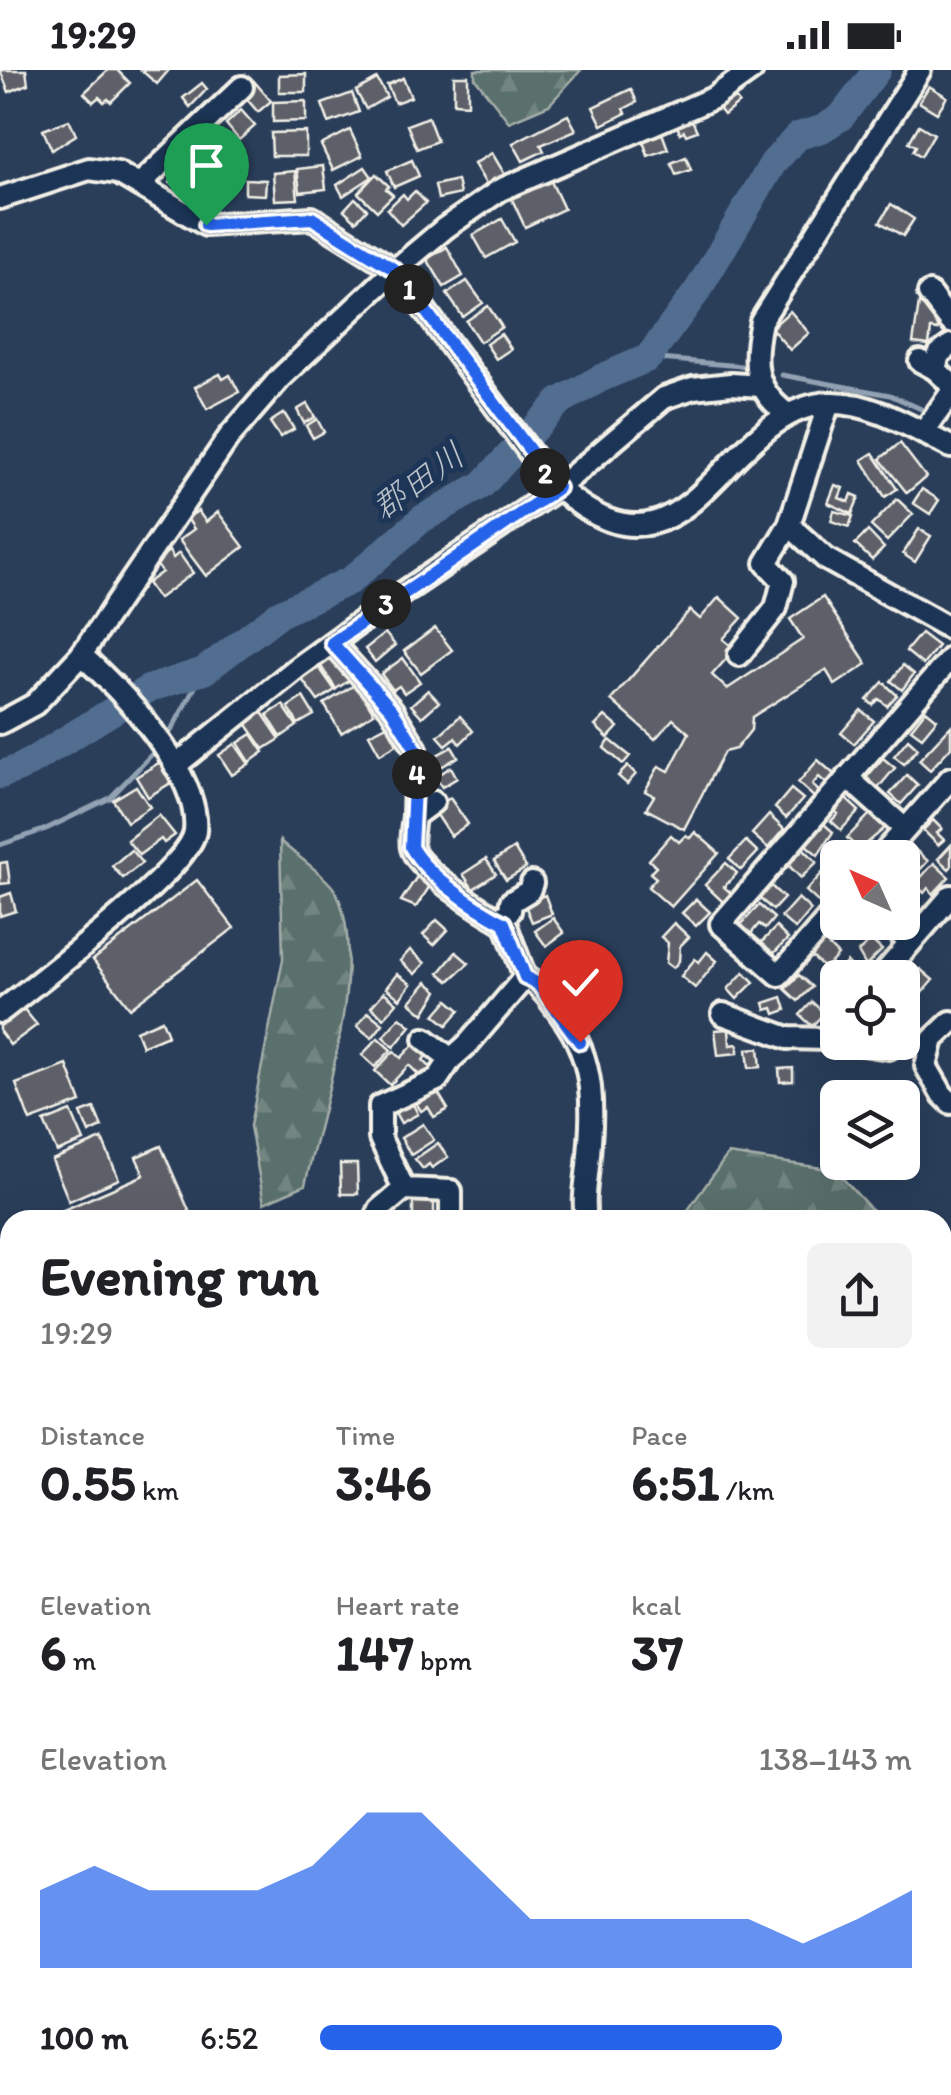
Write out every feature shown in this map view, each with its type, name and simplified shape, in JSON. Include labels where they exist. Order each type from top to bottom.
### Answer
[{"type":"street","points":[[0,723],[35,704],[81,655],[229,438],[281,377],[395,270],[445,228],[500,190],[713,98],[752,70]]},
{"type":"street","points":[[786,414],[768,400],[761,386],[755,351],[761,320],[920,70]]},
{"type":"street","points":[[139,185],[242,87]]},
{"type":"street","points":[[0,198],[89,169],[118,173],[206,225],[312,218],[395,270],[554,484],[582,510],[605,519],[634,525],[670,518],[786,414],[829,403],[885,414],[936,414],[951,447]]},
{"type":"street","points":[[930,293],[951,322]]},
{"type":"street","points":[[951,345],[928,365],[951,384]]},
{"type":"street","points":[[172,760],[554,484],[664,398],[694,388],[761,386]]},
{"type":"street","points":[[739,655],[776,608],[783,581],[766,562],[789,525],[829,403]]},
{"type":"street","points":[[789,525],[826,559],[951,629]]},
{"type":"street","points":[[332,643],[392,710],[416,749],[411,847],[419,861],[504,923],[525,977],[538,984],[580,1042],[593,1100],[585,1210]]},
{"type":"street","points":[[0,1012],[157,882],[183,856],[196,833],[188,790],[172,760],[109,678],[81,655]]},
{"type":"street","points":[[820,927],[778,975],[720,924],[951,658]]},
{"type":"street","points":[[848,778],[905,829]]},
{"type":"street","points":[[896,840],[951,778]]},
{"type":"street","points":[[414,816],[433,802]]},
{"type":"street","points":[[499,920],[510,911],[511,902],[528,891],[532,883]]},
{"type":"street","points":[[895,960],[951,896]]},
{"type":"street","points":[[404,1189],[380,1138],[380,1106],[436,1080],[451,1058],[525,977]]},
{"type":"street","points":[[723,1014],[788,1038],[820,1037]]},
{"type":"street","points":[[951,1022],[934,1039],[926,1066],[951,1103]]},
{"type":"street","points":[[425,1038],[451,1058]]},
{"type":"street","points":[[380,1210],[404,1189],[450,1192],[451,1210]]},
{"type":"green space","points":[[475,70],[581,70],[549,105],[509,122],[475,78]]},
{"type":"green space","points":[[280,841],[336,892],[345,921],[348,956],[340,1037],[305,1185],[264,1203],[250,1126],[283,959]]},
{"type":"green space","points":[[728,1154],[820,1168],[820,1180],[844,1180],[872,1210],[688,1210]]},
{"type":"building","points":[[0,70],[26,70],[28,84],[9,92]]},
{"type":"building","points":[[108,70],[117,70],[130,83],[111,102],[99,97],[93,102],[84,93]]},
{"type":"building","points":[[141,70],[169,70],[157,84]]},
{"type":"building","points":[[306,74],[306,92],[279,92],[279,75]]},
{"type":"building","points":[[454,76],[468,76],[468,104],[454,103]]},
{"type":"building","points":[[403,78],[411,97],[395,103],[387,85]]},
{"type":"building","points":[[377,79],[387,97],[366,109],[356,91]]},
{"type":"building","points":[[254,81],[271,101],[258,112],[245,97],[246,88]]},
{"type":"building","points":[[202,83],[207,89],[190,107],[183,98]]},
{"type":"building","points":[[929,86],[947,97],[937,113],[919,102]]},
{"type":"building","points":[[631,89],[637,102],[624,109],[626,113],[602,125],[593,107]]},
{"type":"building","points":[[729,91],[739,103],[724,115],[715,103]]},
{"type":"building","points":[[352,93],[359,112],[329,123],[322,104]]},
{"type":"building","points":[[306,101],[306,121],[273,122],[273,102]]},
{"type":"building","points":[[241,110],[255,126],[239,140],[226,124]]},
{"type":"building","points":[[689,113],[697,131],[686,135],[684,131],[680,133],[674,119]]},
{"type":"building","points":[[568,115],[576,130],[541,145],[544,151],[523,161],[513,143]]},
{"type":"building","points":[[428,117],[437,141],[417,149],[407,125]]},
{"type":"building","points":[[69,120],[76,135],[52,150],[43,130]]},
{"type":"building","points":[[659,125],[668,149],[648,156],[640,132]]},
{"type":"building","points":[[919,125],[934,134],[921,156],[909,142]]},
{"type":"building","points":[[350,130],[362,156],[333,170],[321,145]]},
{"type":"building","points":[[215,131],[228,147],[209,161],[197,145]]},
{"type":"building","points":[[306,132],[306,156],[272,156],[271,133]]},
{"type":"building","points":[[492,153],[507,178],[489,189],[474,164]]},
{"type":"building","points":[[182,154],[204,163],[191,192],[170,183]]},
{"type":"building","points":[[686,157],[691,170],[676,175],[671,163]]},
{"type":"building","points":[[412,160],[419,176],[394,187],[387,171]]},
{"type":"building","points":[[209,163],[224,170],[219,180],[205,173]]},
{"type":"building","points":[[323,166],[326,189],[300,192],[297,169]]},
{"type":"building","points":[[365,167],[372,177],[343,196],[337,185]]},
{"type":"building","points":[[295,171],[298,199],[275,200],[273,173]]},
{"type":"building","points":[[376,174],[393,195],[377,211],[358,193]]},
{"type":"building","points":[[202,177],[220,185],[213,201],[195,193]]},
{"type":"building","points":[[549,177],[564,209],[525,227],[510,195]]},
{"type":"building","points":[[245,179],[266,180],[265,195],[245,194]]},
{"type":"building","points":[[457,180],[460,194],[438,199],[435,185]]},
{"type":"building","points":[[415,191],[426,203],[401,225],[387,209],[403,194],[407,199]]},
{"type":"building","points":[[355,198],[367,209],[356,221],[344,210]]},
{"type":"building","points":[[891,204],[914,219],[903,236],[880,222]]},
{"type":"building","points":[[502,219],[515,242],[486,258],[473,235]]},
{"type":"building","points":[[447,247],[463,276],[444,287],[427,259]]},
{"type":"building","points":[[467,281],[483,303],[463,317],[447,294]]},
{"type":"building","points":[[919,303],[938,305],[938,330],[931,329],[929,345],[913,343]]},
{"type":"building","points":[[488,306],[502,327],[480,342],[466,321]]},
{"type":"building","points":[[790,311],[809,333],[790,350],[771,328]]},
{"type":"building","points":[[501,334],[511,349],[496,359],[486,344]]},
{"type":"building","points":[[220,374],[223,379],[230,375],[239,392],[207,409],[195,387]]},
{"type":"building","points":[[307,404],[315,417],[304,423],[297,410]]},
{"type":"building","points":[[284,413],[294,429],[280,437],[270,422]]},
{"type":"building","points":[[317,419],[324,432],[313,438],[306,426]]},
{"type":"building","points":[[900,443],[926,477],[907,493],[880,459]]},
{"type":"building","points":[[873,453],[897,489],[885,497],[862,460]]},
{"type":"building","points":[[835,485],[843,488],[839,498],[849,502],[852,494],[859,497],[852,514],[828,503]]},
{"type":"building","points":[[922,489],[939,500],[930,514],[913,503]]},
{"type":"building","points":[[897,499],[913,514],[887,541],[871,526]]},
{"type":"building","points":[[198,511],[206,522],[218,512],[244,547],[206,576],[179,540],[194,529],[187,518]]},
{"type":"building","points":[[834,511],[853,516],[849,527],[831,521]]},
{"type":"building","points":[[919,529],[931,536],[915,562],[903,554]]},
{"type":"building","points":[[868,531],[884,548],[872,560],[855,544]]},
{"type":"building","points":[[169,551],[173,558],[179,553],[193,573],[158,599],[147,583],[162,572],[154,562]]},
{"type":"building","points":[[719,597],[742,618],[723,639],[735,649],[712,675],[727,689],[803,639],[790,619],[823,597],[867,664],[835,685],[826,670],[752,717],[751,730],[736,749],[724,752],[684,829],[646,809],[654,796],[645,791],[659,766],[669,771],[689,733],[673,719],[655,739],[611,700],[690,610],[700,619]]},
{"type":"building","points":[[435,628],[452,650],[421,673],[404,651]]},
{"type":"building","points":[[385,633],[395,645],[375,662],[365,649]]},
{"type":"building","points":[[921,633],[938,646],[923,665],[906,651]]},
{"type":"building","points":[[336,655],[353,678],[336,689],[320,665]]},
{"type":"building","points":[[403,658],[420,682],[404,693],[399,686],[393,690],[381,674]]},
{"type":"building","points":[[903,665],[914,674],[902,690],[891,681]]},
{"type":"building","points":[[318,666],[335,690],[318,701],[301,678]]},
{"type":"building","points":[[883,682],[897,695],[887,706],[879,699],[873,705],[867,700]]},
{"type":"building","points":[[356,684],[374,713],[341,733],[324,704]]},
{"type":"building","points":[[428,690],[439,702],[422,717],[411,705]]},
{"type":"building","points":[[303,697],[314,715],[298,724],[288,707]]},
{"type":"building","points":[[283,705],[297,726],[281,737],[267,715]]},
{"type":"building","points":[[259,708],[280,739],[264,749],[243,719]]},
{"type":"building","points":[[861,710],[874,721],[854,744],[841,733]]},
{"type":"building","points":[[926,710],[937,719],[922,737],[911,729]]},
{"type":"building","points":[[460,716],[473,731],[460,744],[455,738],[446,745],[438,736]]},
{"type":"building","points":[[605,716],[618,727],[608,738],[595,726]]},
{"type":"building","points":[[387,725],[397,744],[380,754],[369,734]]},
{"type":"building","points":[[951,726],[951,747],[930,770],[919,760]]},
{"type":"building","points":[[252,734],[264,752],[250,762],[238,743]]},
{"type":"building","points":[[908,739],[918,748],[904,764],[894,756]]},
{"type":"building","points":[[610,740],[630,756],[623,764],[604,748]]},
{"type":"building","points":[[235,744],[249,764],[232,775],[219,755]]},
{"type":"building","points":[[452,747],[458,757],[441,767],[435,756]]},
{"type":"building","points":[[883,758],[895,768],[878,788],[866,778]]},
{"type":"building","points":[[165,759],[177,779],[148,797],[136,777]]},
{"type":"building","points":[[818,760],[835,775],[827,784],[819,777],[812,785],[821,793],[816,799],[798,783]]},
{"type":"building","points":[[628,766],[636,774],[627,784],[618,776]]},
{"type":"building","points":[[451,767],[457,778],[442,787],[435,777]]},
{"type":"building","points":[[907,775],[918,785],[901,804],[890,794]]},
{"type":"building","points":[[136,786],[150,807],[127,822],[113,800]]},
{"type":"building","points":[[791,789],[803,799],[786,818],[775,808]]},
{"type":"building","points":[[450,798],[468,824],[451,836],[433,809]]},
{"type":"building","points":[[845,798],[859,811],[841,830],[831,821],[838,814],[834,810]]},
{"type":"building","points":[[870,814],[885,828],[871,840],[847,838]]},
{"type":"building","points":[[159,815],[175,835],[164,843],[161,839],[139,855],[127,840]]},
{"type":"building","points":[[769,815],[784,829],[768,848],[752,834]]},
{"type":"building","points":[[933,820],[942,829],[937,833],[944,840],[938,845],[923,830]]},
{"type":"building","points":[[824,824],[833,832],[828,840],[820,840],[818,855],[806,845]]},
{"type":"building","points":[[695,832],[719,853],[671,907],[648,887],[656,878],[650,873],[656,867],[649,860],[671,835],[679,842]]},
{"type":"building","points":[[746,841],[758,852],[741,870],[729,859]]},
{"type":"building","points":[[951,845],[951,867],[949,869],[938,859]]},
{"type":"building","points":[[802,847],[817,862],[801,878],[786,863]]},
{"type":"building","points":[[514,848],[526,868],[506,880],[494,861]]},
{"type":"building","points":[[131,850],[142,863],[123,878],[112,866]]},
{"type":"building","points":[[920,854],[928,861],[920,870]]},
{"type":"building","points":[[486,859],[496,874],[473,889],[463,874]]},
{"type":"building","points":[[7,862],[10,883],[0,884],[0,863]]},
{"type":"building","points":[[726,863],[737,873],[724,887],[731,893],[723,902],[705,885]]},
{"type":"building","points":[[934,863],[949,877],[933,894],[928,888],[924,893],[920,889],[920,878]]},
{"type":"building","points":[[418,875],[432,883],[416,907],[401,901]]},
{"type":"building","points":[[820,876],[819,903],[806,891]]},
{"type":"building","points":[[197,880],[234,928],[130,1008],[93,960]]},
{"type":"building","points":[[770,885],[784,898],[773,910],[759,898]]},
{"type":"building","points":[[11,893],[16,911],[0,916],[0,897]]},
{"type":"building","points":[[545,895],[552,914],[532,922],[524,903]]},
{"type":"building","points":[[798,898],[811,910],[795,929],[781,917]]},
{"type":"building","points":[[696,899],[710,912],[696,926],[682,913]]},
{"type":"building","points":[[759,905],[774,918],[765,929],[759,924],[749,936],[739,927]]},
{"type":"building","points":[[553,918],[564,933],[546,946],[535,931]]},
{"type":"building","points":[[437,920],[448,930],[434,945],[423,935]]},
{"type":"building","points":[[674,923],[689,937],[680,946],[679,961],[673,968],[666,963],[668,943],[661,937]]},
{"type":"building","points":[[776,927],[788,939],[772,955],[760,944]]},
{"type":"building","points":[[871,940],[882,950],[872,960],[863,960],[858,952]]},
{"type":"building","points":[[824,941],[838,955],[833,960],[820,960],[820,964],[811,956]]},
{"type":"building","points":[[573,948],[585,968],[556,986],[544,966]]},
{"type":"building","points":[[410,950],[425,963],[415,974],[400,961]]},
{"type":"building","points":[[456,952],[469,963],[449,981],[439,973]]},
{"type":"building","points":[[707,952],[717,961],[695,988],[681,976]]},
{"type":"building","points":[[920,969],[933,980],[920,993]]},
{"type":"building","points":[[744,972],[754,982],[737,999],[728,989]]},
{"type":"building","points":[[397,974],[411,984],[400,999],[386,988]]},
{"type":"building","points":[[799,975],[812,987],[798,1001],[785,989]]},
{"type":"building","points":[[427,982],[438,991],[424,1014],[410,1002]]},
{"type":"building","points":[[384,992],[397,1003],[384,1018],[371,1007]]},
{"type":"building","points":[[579,993],[588,1003],[577,1013],[568,1002]]},
{"type":"building","points":[[782,997],[786,1010],[775,1014],[773,1008],[766,1010],[764,1003]]},
{"type":"building","points":[[448,1000],[460,1010],[447,1025],[435,1015]]},
{"type":"building","points":[[812,1002],[820,1009],[820,1017],[812,1026],[800,1015]]},
{"type":"building","points":[[23,1008],[37,1025],[10,1045],[0,1026]]},
{"type":"building","points":[[368,1012],[383,1024],[372,1038],[357,1026]]},
{"type":"building","points":[[400,1017],[411,1026],[394,1047],[383,1037]]},
{"type":"building","points":[[162,1020],[168,1035],[142,1046],[136,1031]]},
{"type":"building","points":[[729,1029],[730,1045],[738,1044],[738,1053],[718,1055],[715,1030]]},
{"type":"building","points":[[378,1038],[391,1050],[375,1067],[362,1055]]},
{"type":"building","points":[[420,1038],[432,1050],[423,1060],[433,1070],[424,1080],[409,1065],[390,1085],[375,1071],[394,1051],[401,1058]]},
{"type":"building","points":[[759,1048],[761,1067],[749,1068],[747,1049]]},
{"type":"building","points":[[67,1065],[81,1102],[30,1121],[16,1084]]},
{"type":"building","points":[[793,1068],[793,1081],[780,1082],[779,1069]]},
{"type":"building","points":[[437,1091],[448,1109],[434,1117],[428,1107],[421,1111],[416,1103]]},
{"type":"building","points":[[409,1097],[418,1114],[401,1123],[392,1107]]},
{"type":"building","points":[[94,1108],[102,1127],[89,1133],[81,1113]]},
{"type":"building","points":[[71,1111],[84,1141],[57,1152],[44,1122]]},
{"type":"building","points":[[423,1124],[434,1140],[411,1155],[401,1138]]},
{"type":"building","points":[[102,1139],[119,1179],[69,1201],[52,1160]]},
{"type":"building","points":[[438,1143],[448,1157],[423,1169],[415,1159]]},
{"type":"building","points":[[161,1146],[189,1210],[64,1210],[144,1175],[136,1157]]},
{"type":"building","points":[[340,1164],[357,1164],[358,1194],[341,1194]]},
{"type":"building","points":[[413,1198],[434,1198],[434,1210],[413,1210]]},
{"type":"waterway","name":"郡田川","points":[[0,775],[22,767],[148,689],[204,671],[279,614],[351,580],[422,519],[482,485],[559,402],[648,358],[698,290],[773,163],[798,136],[822,129],[841,117],[877,70]]},
{"type":"waterway","points":[[648,358],[741,366]]},
{"type":"waterway","points":[[782,375],[890,395],[930,413]]},
{"type":"waterway","points":[[167,738],[204,671]]},
{"type":"waterway","points":[[0,845],[46,829],[110,798],[156,750]]},
{"type":"route","points":[[206,225],[312,218],[395,270],[558,488],[332,643],[392,710],[416,749],[411,847],[419,861],[504,923],[525,977],[538,984],[580,1042]]}]
